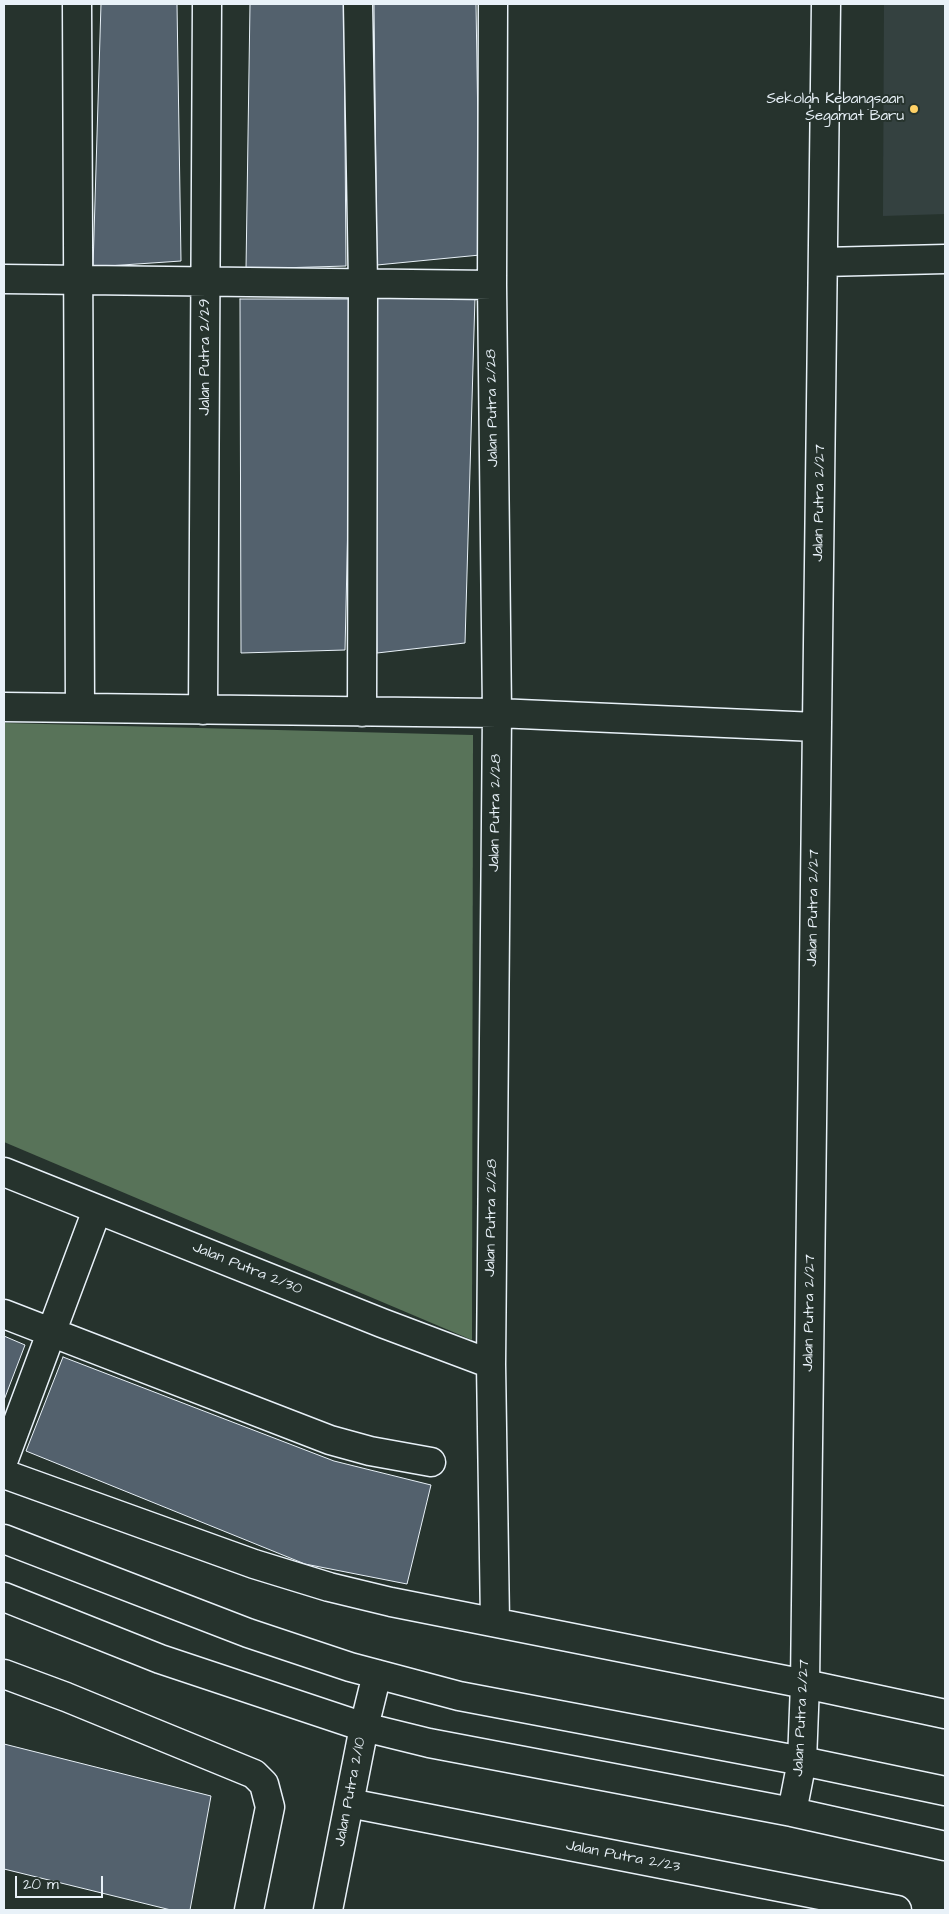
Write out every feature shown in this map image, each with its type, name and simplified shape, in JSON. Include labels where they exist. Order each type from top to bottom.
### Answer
[{"type":"street","points":[[77,4],[80,708]]},
{"type":"street","name":"Jalan Putra 2/29","points":[[203,710],[207,4]]},
{"type":"street","points":[[358,4],[363,283],[362,712]]},
{"type":"street","name":"Jalan Putra 2/28","points":[[493,4],[492,285],[497,713],[491,1364],[495,1622]]},
{"type":"street","name":"Jalan Putra 2/27","points":[[792,1812],[802,1761],[805,1684],[826,4]]},
{"type":"street","points":[[823,262],[945,259]]},
{"type":"street","points":[[4,279],[492,285]]},
{"type":"street","points":[[4,707],[497,713],[816,727]]},
{"type":"street","name":"Jalan Putra 2/30","points":[[4,1172],[382,1323],[491,1364]]},
{"type":"street","points":[[4,1459],[97,1210]]},
{"type":"street","points":[[4,1314],[330,1440],[370,1451],[431,1462]]},
{"type":"street","points":[[4,1474],[254,1564],[329,1587],[392,1602],[805,1684],[945,1714]]},
{"type":"street","points":[[4,1539],[248,1633],[350,1668],[459,1696],[802,1761],[945,1791]]},
{"type":"street","points":[[4,1597],[160,1659],[364,1727],[429,1743],[792,1812],[945,1846]]},
{"type":"street","points":[[4,1674],[66,1697],[254,1774],[264,1784],[270,1807],[249,1910]]},
{"type":"street","name":"Jalan Putra 2/10","points":[[328,1910],[364,1727],[377,1674]]},
{"type":"street","name":"Jalan Putra 2/23","points":[[349,1803],[897,1910]]},
{"type":"shaded area","name":"Sekolah Kebangsaan Segamat Baru","points":[[884,4],[945,4],[945,214],[883,216]]},
{"type":"green space","points":[[4,723],[473,735],[472,1340],[4,1142]]},
{"type":"building","points":[[101,4],[177,4],[181,261],[93,267]]},
{"type":"building","points":[[250,4],[344,4],[346,266],[246,269]]},
{"type":"building","points":[[374,4],[476,4],[480,255],[377,265]]},
{"type":"building","points":[[375,296],[475,297],[465,643],[377,653]]},
{"type":"building","points":[[240,299],[353,299],[345,650],[241,653]]},
{"type":"building","points":[[4,1336],[25,1345],[4,1400]]},
{"type":"building","points":[[63,1357],[334,1461],[431,1485],[407,1584],[305,1564],[26,1451]]},
{"type":"building","points":[[4,1744],[211,1796],[190,1910],[171,1910],[4,1869]]},
{"type":"place","name":"Sekolah Kebangsaan Segamat Baru","points":[[914,109]]}]
